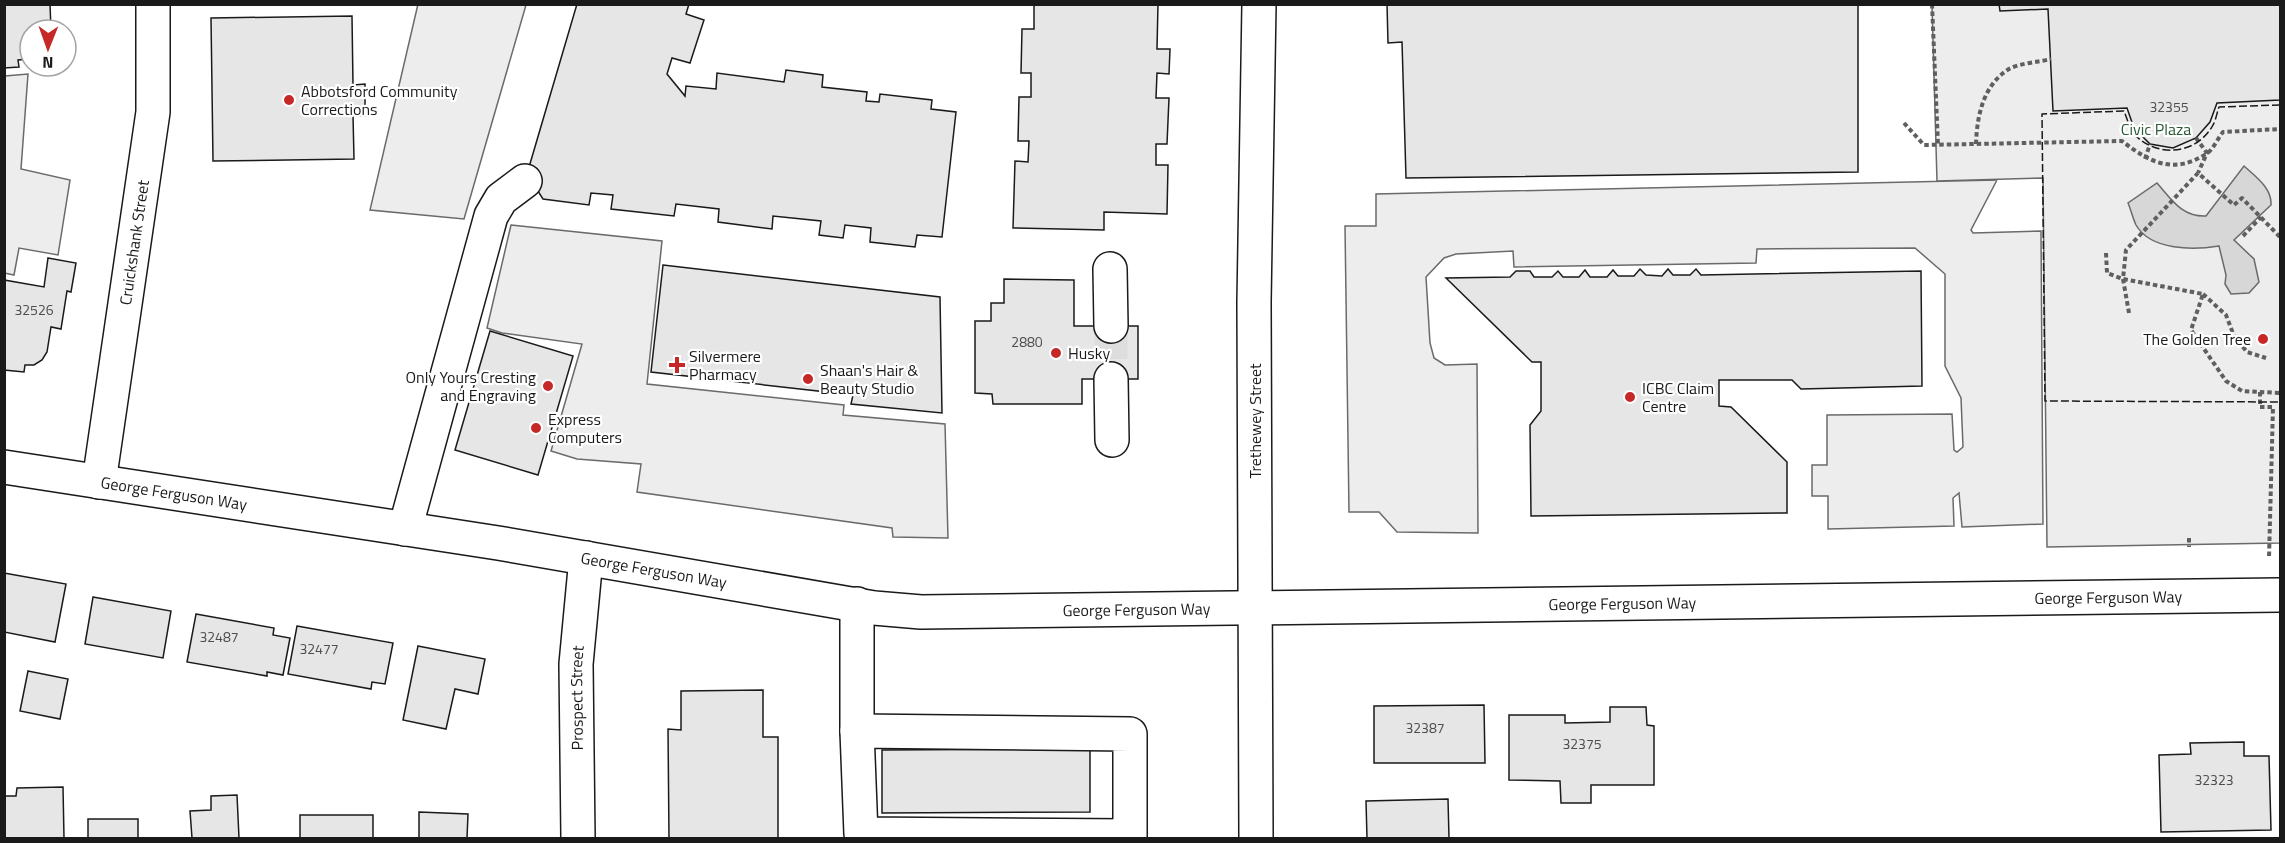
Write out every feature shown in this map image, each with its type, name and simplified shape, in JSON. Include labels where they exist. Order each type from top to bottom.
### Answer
[{"type":"main road","name":"Cruickshank Street","points":[[99,482],[153,112],[153,4]]},
{"type":"main road","name":"Trethewey Street","points":[[1256,838],[1254,302],[1259,4]]},
{"type":"main road","points":[[405,529],[491,216],[501,199],[525,181]]},
{"type":"main road","points":[[1110,269],[1111,326]]},
{"type":"main road","points":[[1111,379],[1112,440]]},
{"type":"main road","name":"George Ferguson Way","points":[[4,467],[586,558],[857,604],[933,612],[2274,595]]},
{"type":"main road","name":"Prospect Street","points":[[578,838],[576,664],[586,558]]},
{"type":"main road","points":[[857,604],[857,731],[861,834],[1130,837],[1130,734],[857,731]]},
{"type":"path","points":[[1932,4],[1938,145]]},
{"type":"path","points":[[1976,144],[1977,117],[1986,94],[2009,69],[2050,58]]},
{"type":"path","points":[[1904,123],[1924,145],[2122,141],[2145,159],[2173,166],[2207,153]]},
{"type":"path","points":[[2129,313],[2123,279],[2126,250],[2198,173],[2207,153],[2223,132],[2280,129]]},
{"type":"path","points":[[2196,138],[2207,153]]},
{"type":"path","points":[[2145,159],[2150,144]]},
{"type":"path","points":[[2198,173],[2234,206],[2242,198],[2280,237]]},
{"type":"path","points":[[2243,236],[2261,217]]},
{"type":"path","points":[[2106,253],[2107,273],[2123,279],[2203,294],[2226,315],[2234,336],[2247,352],[2266,358]]},
{"type":"path","points":[[2203,294],[2191,330],[2226,381],[2242,391],[2280,393]]},
{"type":"path","points":[[2260,392],[2260,407],[2273,407],[2274,595]]},
{"type":"path","points":[[2273,416],[2280,416]]},
{"type":"path","points":[[2189,538],[2189,547]]},
{"type":"shaded area","points":[[418,4],[526,5],[464,219],[370,210]]},
{"type":"shaded area","name":"Civic Plaza","points":[[1932,5],[2280,5],[2280,543],[2047,547],[2043,178],[1937,181]]},
{"type":"shaded area","points":[[18,75],[18,78],[28,78],[21,169],[70,180],[58,255],[19,248],[14,275],[4,273],[5,76]]},
{"type":"shaded area","points":[[2244,166],[2266,188],[2271,205],[2234,240],[2254,259],[2259,282],[2249,293],[2231,294],[2225,284],[2226,275],[2219,246],[2174,247],[2152,240],[2136,225],[2128,203],[2157,183],[2178,206],[2190,214],[2206,216]]},
{"type":"shaded area","points":[[1997,180],[1971,230],[1973,233],[2041,231],[2043,524],[1962,527],[1959,493],[1953,498],[1954,526],[1828,529],[1828,496],[1812,496],[1812,465],[1827,465],[1827,415],[1952,414],[1954,450],[1957,452],[1963,447],[1961,398],[1945,366],[1945,274],[1915,248],[1757,249],[1756,263],[1514,267],[1513,251],[1456,254],[1444,258],[1426,277],[1430,343],[1434,358],[1445,365],[1477,364],[1478,533],[1397,532],[1379,512],[1349,512],[1345,226],[1376,226],[1376,194]]},
{"type":"shaded area","points":[[511,225],[662,241],[647,384],[844,405],[843,415],[945,424],[948,538],[893,537],[892,528],[637,492],[641,464],[577,459],[551,451],[582,344],[502,333],[487,328]]},
{"type":"building","points":[[4,4],[50,4],[51,18],[18,18],[18,67],[4,68]]},
{"type":"building","points":[[577,4],[689,4],[686,14],[704,20],[690,63],[672,58],[667,74],[685,96],[686,86],[716,89],[717,73],[784,82],[786,70],[823,75],[822,87],[867,92],[866,101],[879,102],[880,94],[932,100],[931,109],[956,112],[942,237],[917,235],[915,247],[870,242],[871,228],[845,225],[843,238],[819,235],[821,221],[773,216],[772,229],[718,222],[719,209],[676,204],[674,216],[611,209],[613,195],[591,193],[589,205],[543,199],[527,174]]},
{"type":"building","points":[[1023,4],[1158,4],[1157,49],[1170,49],[1169,74],[1157,73],[1156,98],[1169,98],[1167,144],[1156,144],[1156,165],[1168,165],[1167,214],[1104,212],[1104,230],[1013,228],[1015,161],[1028,162],[1029,141],[1018,141],[1019,97],[1031,97],[1031,73],[1021,73],[1022,29],[1034,29],[1034,5]]},
{"type":"building","points":[[1387,4],[1858,4],[1858,172],[1406,178],[1402,42],[1388,43]]},
{"type":"building","points":[[1999,4],[2280,4],[2280,100],[2217,103],[2210,122],[2196,138],[2173,148],[2150,144],[2134,128],[2127,108],[2053,111],[2048,9],[2000,11]]},
{"type":"building","name":"Abbotsford Community Corrections","points":[[352,16],[353,85],[365,84],[365,116],[353,115],[354,159],[213,161],[211,18]]},
{"type":"building","points":[[48,258],[76,263],[71,292],[67,291],[61,329],[51,327],[47,352],[42,360],[34,365],[25,365],[24,372],[4,370],[4,280],[44,287]]},
{"type":"building","points":[[663,265],[940,297],[942,413],[851,404],[853,395],[651,372]]},
{"type":"building","name":"ICBC Claim Centre","points":[[1640,269],[1646,275],[1662,276],[1668,269],[1673,275],[1690,275],[1696,269],[1701,275],[1921,271],[1922,386],[1801,389],[1792,380],[1719,380],[1719,406],[1731,407],[1787,462],[1787,513],[1531,516],[1530,425],[1541,411],[1541,362],[1532,362],[1446,278],[1510,277],[1516,271],[1530,271],[1534,277],[1552,277],[1558,271],[1563,277],[1579,277],[1585,270],[1590,277],[1607,277],[1613,270],[1618,276],[1634,276]]},
{"type":"building","name":"Husky","points":[[1004,279],[1074,280],[1074,326],[1138,326],[1138,379],[1082,379],[1082,404],[993,404],[992,394],[975,393],[975,321],[991,321],[991,303],[1004,303]]},
{"type":"building","points":[[490,331],[573,356],[538,475],[455,450]]},
{"type":"building","points":[[4,573],[66,584],[55,642],[4,632]]},
{"type":"building","points":[[93,597],[171,611],[163,658],[85,644]]},
{"type":"building","points":[[196,614],[274,628],[273,635],[290,638],[283,675],[267,672],[267,676],[187,662]]},
{"type":"building","points":[[297,626],[393,643],[385,684],[372,682],[371,689],[288,674]]},
{"type":"building","points":[[418,646],[485,659],[478,694],[455,689],[446,729],[403,720]]},
{"type":"building","points":[[28,671],[68,679],[60,719],[20,711]]},
{"type":"building","points":[[763,690],[763,737],[778,737],[778,838],[669,838],[668,729],[681,730],[681,691]]},
{"type":"building","points":[[1484,705],[1485,763],[1374,763],[1374,706]]},
{"type":"building","points":[[1610,707],[1646,707],[1647,725],[1654,726],[1654,785],[1591,785],[1591,803],[1561,803],[1560,781],[1509,780],[1509,715],[1565,715],[1565,723],[1610,722]]},
{"type":"building","points":[[2244,742],[2244,756],[2269,756],[2271,830],[2161,832],[2159,755],[2191,754],[2190,743]]},
{"type":"building","points":[[1090,749],[1090,812],[882,813],[882,750]]},
{"type":"building","points":[[63,787],[64,838],[4,838],[4,796],[16,796],[17,788]]},
{"type":"building","points":[[237,795],[239,838],[192,838],[190,811],[211,810],[211,796]]},
{"type":"building","points":[[1448,799],[1449,838],[1367,838],[1366,801]]},
{"type":"building","points":[[419,812],[468,814],[467,838],[419,838]]},
{"type":"building","points":[[300,815],[373,815],[373,838],[300,838]]},
{"type":"building","points":[[88,819],[138,819],[138,838],[88,838]]},
{"type":"tunnel","points":[[1111,326],[1111,379]]},
{"type":"fence","points":[[2280,105],[2219,107],[2214,123],[2206,135],[2186,148],[2175,150],[2163,150],[2142,141],[2133,133],[2124,111],[2042,114],[2045,401],[2280,402]]},
{"type":"place","name":"Abbotsford Community Corrections","points":[[289,100]]},
{"type":"place","name":"The Golden Tree","points":[[2263,339]]},
{"type":"place","name":"Husky","points":[[1056,353]]},
{"type":"place","name":"Silvermere Pharmacy","points":[[677,365]]},
{"type":"place","name":"Shaan's Hair & Beauty Studio","points":[[808,379]]},
{"type":"place","name":"Only Yours Cresting and Engraving","points":[[548,386]]},
{"type":"place","name":"ICBC Claim Centre","points":[[1630,397]]},
{"type":"place","name":"Express Computers","points":[[536,428]]}]
